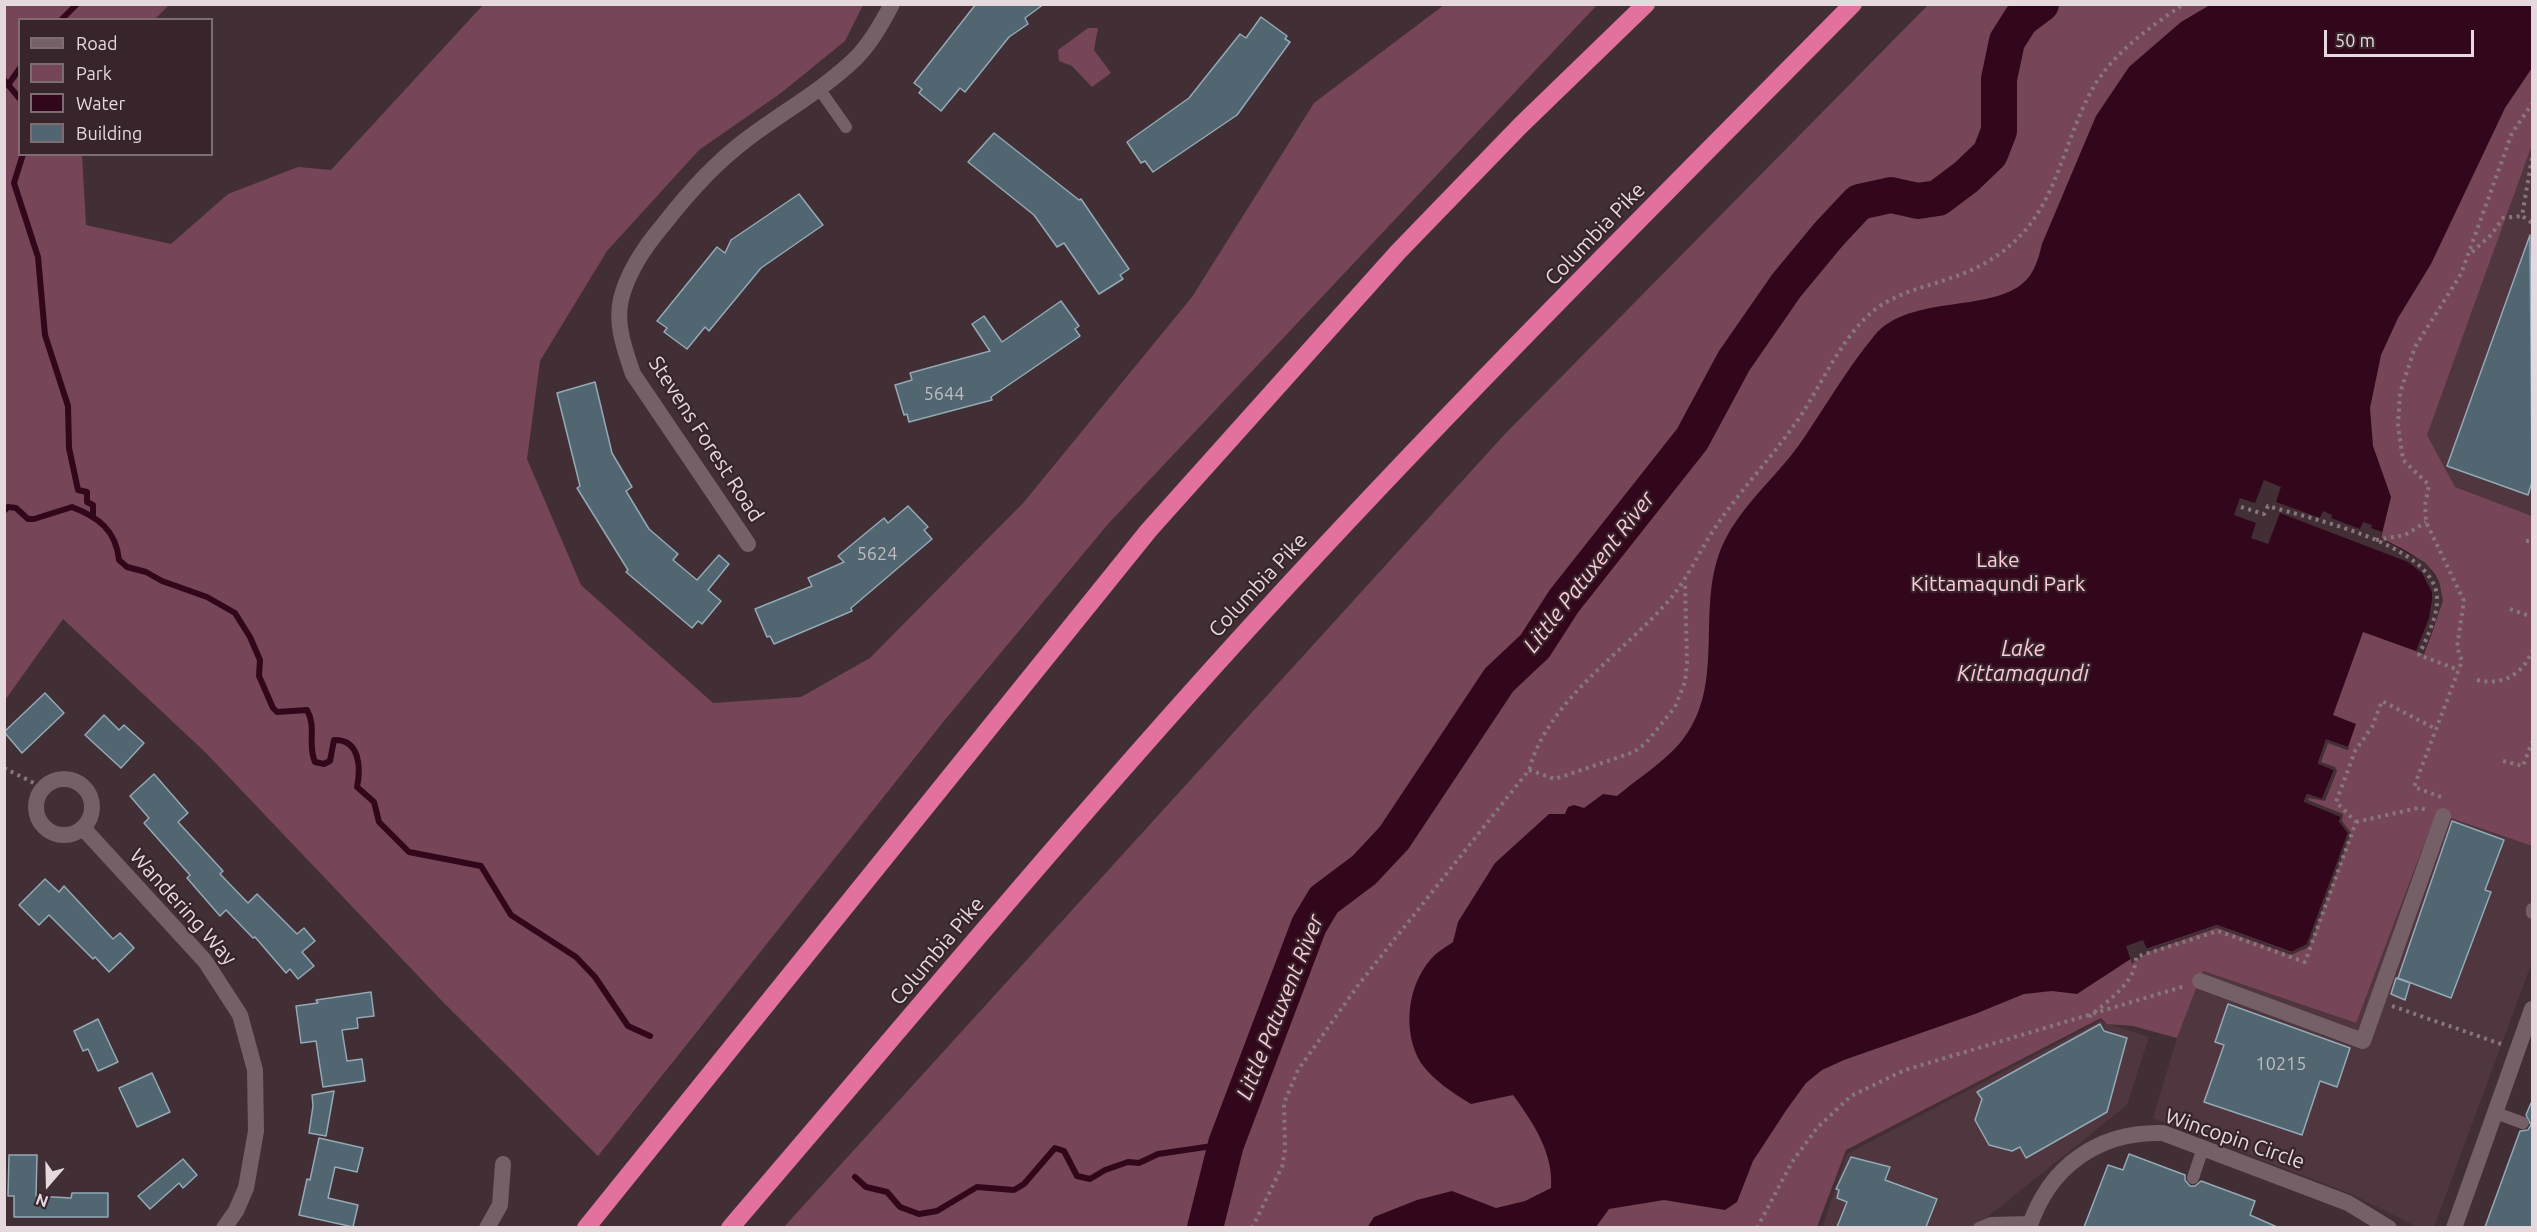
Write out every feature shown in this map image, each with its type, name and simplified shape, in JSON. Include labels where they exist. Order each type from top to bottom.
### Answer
[{"type":"highway","points":[[586,1227],[1149,530],[1398,252],[1521,125],[1646,4]]},
{"type":"highway","name":"Columbia Pike","points":[[730,1227],[1122,770],[1260,615],[1401,465],[1853,4]]},
{"type":"street","name":"Stevens Forest Road","points":[[748,543],[633,374],[622,342],[621,299],[632,271],[653,238],[712,168],[760,129],[820,90],[858,56],[878,30],[892,4]]},
{"type":"street","points":[[69,780],[85,789],[92,806],[91,814],[83,828],[65,835],[48,830],[40,823],[36,806],[44,788],[52,782],[69,780]]},
{"type":"street","points":[[2200,981],[2363,1041],[2436,813]]},
{"type":"street","name":"Wandering Way","points":[[83,828],[205,961],[240,1015],[255,1070],[256,1131],[246,1188],[236,1211],[224,1227]]},
{"type":"street","points":[[2454,1227],[2532,1009]]},
{"type":"street","name":"Wincopin Circle","points":[[2030,1225],[2060,1174],[2090,1148],[2132,1133],[2163,1133],[2348,1203],[2389,1227]]},
{"type":"street","points":[[487,1227],[500,1204],[503,1164]]},
{"type":"lane","points":[[820,90],[846,127]]},
{"type":"lane","points":[[2496,1113],[2523,1123]]},
{"type":"lane","points":[[2193,1178],[2203,1148]]},
{"type":"lane","points":[[1979,1227],[1991,1223],[2030,1225]]},
{"type":"path","points":[[1252,1227],[1282,1167],[1285,1150],[1284,1103],[1298,1070],[1359,984],[1529,770],[1539,743],[1577,693],[1597,669],[1657,613],[1685,581],[1717,524],[1803,411],[1839,351],[1859,325],[1888,301],[1908,291],[1975,269],[1995,258],[2018,238],[2042,207],[2094,86],[2127,47],[2184,4]]},
{"type":"path","points":[[2356,822],[2418,808],[2436,813],[2444,799],[2414,787],[2462,661],[2457,647],[2464,601],[2426,522],[2425,505],[2429,485],[2403,460],[2398,426],[2400,393],[2415,347],[2462,274],[2512,133],[2532,104]]},
{"type":"path","points":[[2522,216],[2532,158]]},
{"type":"path","points":[[2470,253],[2491,235],[2503,218],[2522,216],[2532,223]]},
{"type":"path","points":[[2241,507],[2264,514],[2268,506],[2376,540],[2405,554],[2423,567],[2435,583],[2438,600],[2419,655],[2459,670]]},
{"type":"path","points":[[2376,540],[2405,535],[2426,522]]},
{"type":"path","points":[[2526,541],[2532,541]]},
{"type":"path","points":[[1529,770],[1555,779],[1583,767],[1623,757],[1646,743],[1662,726],[1675,707],[1685,682],[1685,581]]},
{"type":"path","points":[[2510,609],[2532,617]]},
{"type":"path","points":[[2477,680],[2492,682],[2513,676],[2526,664],[2532,651]]},
{"type":"path","points":[[2356,822],[2336,802],[2355,751],[2372,727],[2382,701],[2436,729]]},
{"type":"path","points":[[2503,761],[2523,766],[2532,742]]},
{"type":"path","points":[[4,768],[44,788]]},
{"type":"path","points":[[2090,1017],[2131,978],[2136,969],[2136,957],[2218,931],[2305,962],[2356,822]]},
{"type":"path","points":[[1757,1227],[1792,1162],[1817,1128],[1851,1096],[1905,1070],[2090,1017],[2200,981]]},
{"type":"path","points":[[2377,1000],[2518,1050]]},
{"type":"shaded area","points":[[2532,145],[2532,516],[2455,487],[2426,436]]},
{"type":"shaded area","points":[[2436,813],[2532,846],[2532,962],[2434,1227],[2417,1227],[2351,1194],[2153,1118],[2177,1038],[2203,971],[2355,1023]]},
{"type":"shaded area","points":[[2100,1021],[2149,1037],[2127,1105],[1975,1227],[1822,1228],[1847,1154]]},
{"type":"green space","points":[[5,4],[169,5],[156,18],[18,18],[18,156],[82,156],[86,225],[171,244],[228,194],[298,167],[331,170],[483,5],[863,5],[845,41],[781,93],[699,150],[607,251],[540,361],[527,459],[581,585],[713,703],[801,697],[870,658],[1024,502],[1192,297],[1314,103],[1444,5],[1597,5],[1108,524],[944,721],[598,1156],[442,1001],[205,752],[63,619],[5,700]]},
{"type":"green space","name":"Lake Kittamaqundi Park","points":[[1928,5],[2532,5],[2532,145],[2427,435],[2455,487],[2532,516],[2532,846],[2436,813],[2356,1023],[2203,971],[2177,1038],[2133,1026],[2107,1024],[2101,1018],[1846,1150],[1817,1227],[783,1228],[1504,435]]},
{"type":"green space","points":[[1088,28],[1098,28],[1094,50],[1111,73],[1092,87],[1072,66],[1059,61],[1058,50]]},
{"type":"water","name":"Lake Kittamaqundi","points":[[2210,5],[2532,5],[2532,68],[2505,108],[2431,264],[2398,318],[2381,355],[2370,408],[2373,446],[2391,497],[2381,538],[2421,560],[2432,571],[2439,582],[2441,595],[2439,611],[2424,654],[2363,632],[2333,715],[2356,724],[2348,747],[2326,740],[2318,763],[2334,770],[2322,799],[2307,794],[2304,801],[2341,817],[2339,821],[2348,833],[2307,945],[2292,952],[2217,925],[2146,949],[2077,994],[2052,991],[2024,994],[1822,1070],[1806,1083],[1787,1109],[1753,1161],[1737,1202],[1725,1210],[1664,1200],[1609,1209],[1596,1227],[1367,1228],[1374,1217],[1417,1200],[1452,1191],[1496,1208],[1525,1201],[1551,1188],[1546,1151],[1535,1127],[1513,1095],[1471,1104],[1438,1081],[1421,1063],[1415,1051],[1409,1024],[1412,996],[1423,970],[1433,956],[1453,942],[1458,922],[1495,863],[1549,814],[1565,814],[1568,807],[1574,805],[1584,808],[1603,794],[1617,796],[1658,764],[1680,743],[1695,720],[1703,696],[1715,567],[1724,542],[1740,516],[1799,445],[1874,336],[1890,322],[1930,308],[1996,296],[2014,289],[2028,278],[2035,266],[2042,244],[2096,116],[2129,67],[2181,22]]},
{"type":"pier","points":[[2264,480],[2281,487],[2276,502],[2320,518],[2323,511],[2332,515],[2331,518],[2360,529],[2363,522],[2372,525],[2371,528],[2382,532],[2381,538],[2426,563],[2439,581],[2443,601],[2424,654],[2416,651],[2429,618],[2432,592],[2422,573],[2408,562],[2280,513],[2268,544],[2251,538],[2256,523],[2234,515],[2240,498],[2255,503]]},
{"type":"pier","points":[[2326,739],[2350,748],[2347,750],[2328,743],[2321,762],[2335,767],[2337,771],[2325,801],[2309,798],[2308,800],[2343,814],[2342,821],[2351,833],[2309,947],[2291,955],[2217,928],[2148,952],[2132,964],[2126,946],[2143,940],[2147,949],[2217,925],[2291,952],[2307,944],[2348,833],[2339,821],[2341,817],[2304,802],[2307,794],[2322,799],[2334,770],[2318,764]]},
{"type":"building","points":[[976,4],[1044,4],[1025,18],[1028,24],[1009,37],[965,92],[960,88],[941,111],[919,93],[922,89],[914,83]]},
{"type":"building","points":[[1261,17],[1287,36],[1285,39],[1290,42],[1237,115],[1153,172],[1145,161],[1141,163],[1127,142],[1189,98],[1240,34],[1246,38]]},
{"type":"building","points":[[994,133],[1079,200],[1081,199],[1129,269],[1120,275],[1123,279],[1099,294],[1064,243],[1057,247],[1034,215],[968,162]]},
{"type":"building","points":[[799,194],[823,225],[761,268],[709,331],[705,327],[687,349],[664,332],[667,328],[657,321],[717,247],[725,253],[731,240]]},
{"type":"building","points":[[2530,235],[2532,482],[2528,495],[2447,466]]},
{"type":"building","points":[[1061,301],[1079,326],[1075,329],[1080,336],[991,397],[992,400],[909,422],[907,414],[904,415],[895,385],[912,380],[910,373],[990,351],[972,324],[984,316],[1002,342]]},
{"type":"building","points":[[595,382],[612,453],[632,487],[626,491],[649,529],[678,554],[673,560],[697,580],[719,555],[729,564],[708,590],[721,601],[702,624],[698,621],[692,628],[626,572],[628,570],[577,488],[580,486],[557,393]]},
{"type":"building","points":[[908,506],[928,527],[924,530],[932,539],[851,608],[852,611],[774,644],[770,636],[767,637],[755,609],[812,586],[808,578],[844,562],[838,556],[884,518],[888,523]]},
{"type":"building","points":[[45,693],[64,713],[22,753],[4,732]]},
{"type":"building","points":[[104,715],[119,730],[124,725],[144,743],[121,768],[85,735]]},
{"type":"building","points":[[154,774],[188,813],[178,822],[223,871],[220,874],[248,903],[257,894],[297,934],[304,928],[315,941],[302,952],[314,966],[298,979],[290,969],[286,973],[255,937],[253,938],[226,910],[220,916],[187,878],[190,875],[144,823],[149,818],[130,796]]},
{"type":"building","points":[[2452,821],[2504,840],[2485,890],[2491,892],[2451,998],[2398,978]]},
{"type":"building","points":[[45,879],[59,892],[64,886],[113,939],[120,933],[134,948],[109,972],[49,915],[39,925],[19,905]]},
{"type":"building","points":[[2396,978],[2410,983],[2405,1000],[2391,994]]},
{"type":"building","points":[[371,992],[374,1016],[357,1018],[358,1028],[342,1030],[347,1061],[362,1059],[365,1081],[323,1087],[316,1041],[301,1043],[296,1006],[318,1003],[316,1000]]},
{"type":"building","points":[[2228,1004],[2350,1048],[2337,1087],[2320,1081],[2302,1135],[2204,1102],[2224,1045],[2215,1042]]},
{"type":"building","points":[[98,1019],[118,1062],[98,1071],[88,1049],[83,1051],[74,1031]]},
{"type":"building","points":[[2100,1024],[2104,1031],[2127,1038],[2107,1112],[2026,1158],[2020,1147],[2012,1151],[1989,1145],[1975,1120],[1982,1099],[1977,1092]]},
{"type":"building","points":[[152,1073],[170,1112],[137,1127],[119,1088]]},
{"type":"building","points":[[334,1091],[326,1136],[309,1133],[313,1106],[312,1095]]},
{"type":"building","points":[[2531,1103],[2532,1227],[2485,1227],[2520,1131],[2528,1130],[2531,1125],[2526,1115]]},
{"type":"building","points":[[319,1138],[363,1148],[357,1172],[335,1167],[328,1198],[358,1205],[353,1227],[299,1215],[307,1179],[310,1180]]},
{"type":"building","points":[[2129,1154],[2185,1175],[2185,1180],[2190,1186],[2195,1186],[2201,1181],[2255,1201],[2250,1215],[2277,1227],[2084,1227],[2108,1165],[2123,1170]]},
{"type":"building","points":[[9,1155],[37,1155],[36,1196],[71,1198],[72,1193],[108,1193],[108,1217],[14,1217],[14,1196],[8,1196]]},
{"type":"building","points":[[1851,1157],[1890,1167],[1885,1180],[1937,1199],[1926,1227],[1837,1227],[1847,1202],[1837,1198],[1839,1190],[1836,1189]]},
{"type":"building","points":[[183,1159],[197,1175],[183,1188],[179,1183],[150,1209],[138,1196]]},
{"type":"waterway","points":[[63,18],[77,4]]},
{"type":"waterway","name":"Little Patuxent River","points":[[1205,1228],[1226,1144],[1309,925],[1324,900],[1364,870],[1394,838],[1499,680],[1535,646],[1564,601],[1692,439],[1734,361],[1786,286],[1829,234],[1859,202],[1891,195],[1918,201],[1938,198],[1966,177],[1990,154],[1999,131],[1999,79],[2007,41],[2021,19],[2041,4]]},
{"type":"waterway","points":[[8,85],[18,71]]},
{"type":"waterway","points":[[4,80],[18,97]]},
{"type":"waterway","points":[[22,156],[14,183],[38,257],[45,335],[68,406],[69,448],[78,490],[87,492],[87,502],[93,505],[93,515]]},
{"type":"waterway","points":[[4,511],[8,507],[16,508],[28,519],[34,519],[72,507],[90,515],[104,526],[114,540],[119,560],[127,567],[146,572],[162,581],[207,597],[235,613],[250,637],[260,660],[259,676],[273,708],[277,712],[307,710],[311,723],[315,762],[324,764],[330,761],[334,740],[349,744],[357,756],[359,771],[357,787],[374,802],[379,822],[409,852],[481,866],[511,915],[576,957],[595,977],[628,1026],[650,1036]]},
{"type":"waterway","points":[[855,1177],[866,1187],[887,1192],[900,1207],[919,1214],[937,1211],[977,1187],[1014,1190],[1024,1184],[1055,1148],[1064,1151],[1077,1176],[1090,1179],[1105,1170],[1128,1162],[1139,1163],[1158,1154],[1226,1144]]}]
